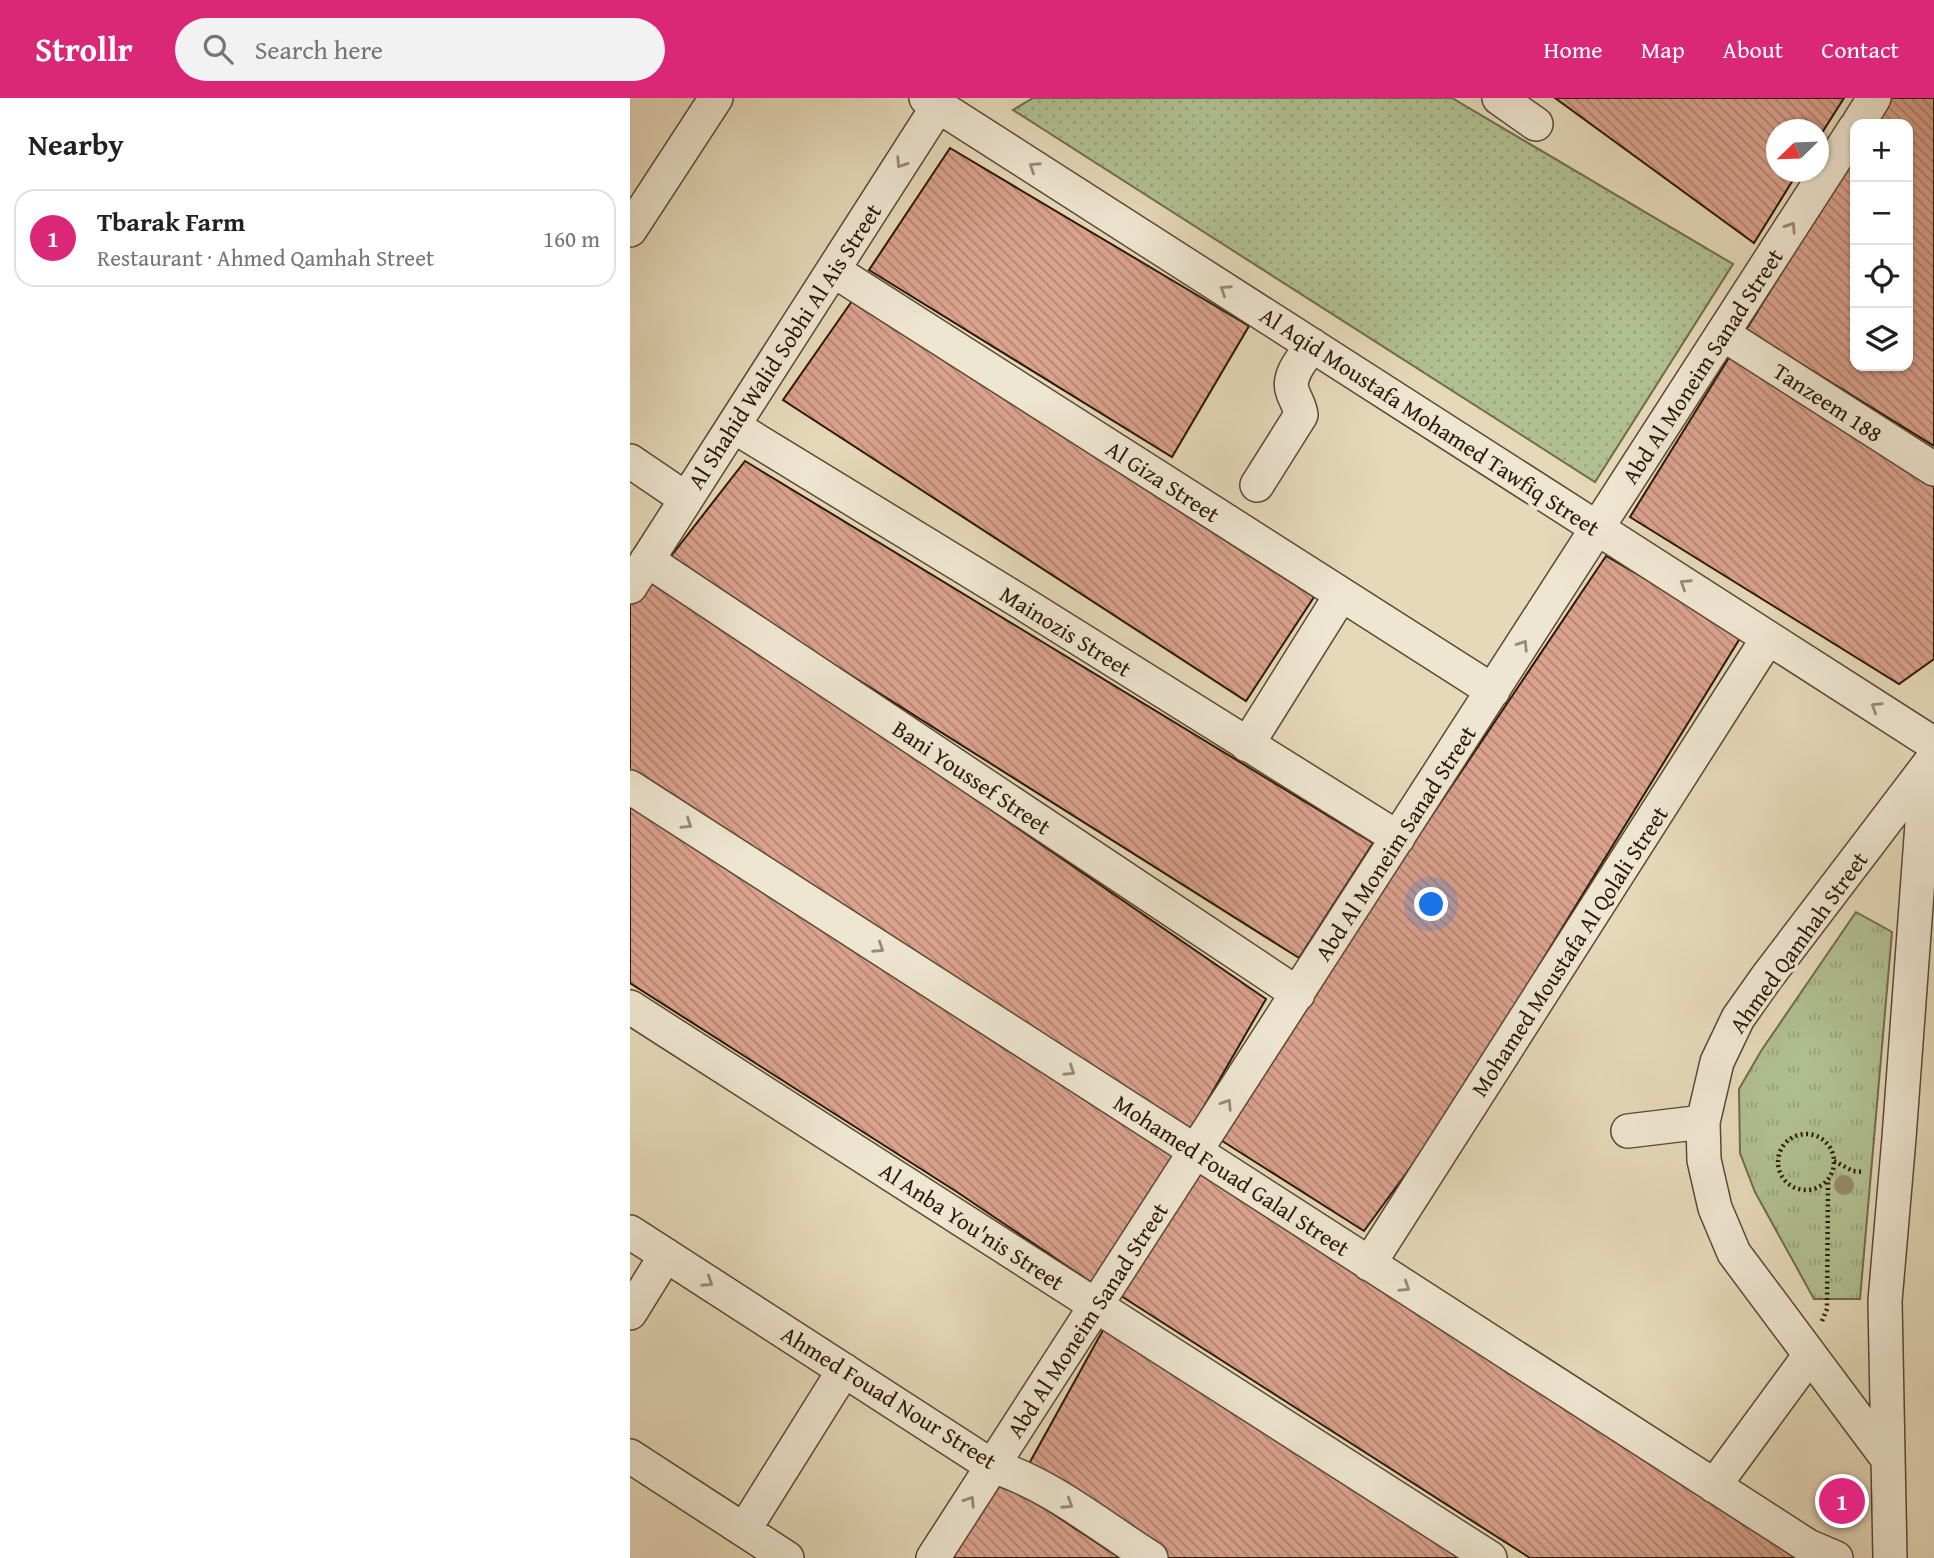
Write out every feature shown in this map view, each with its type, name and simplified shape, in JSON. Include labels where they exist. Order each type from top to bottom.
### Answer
[{"type":"street","points":[[630,230],[716,98]]},
{"type":"street","points":[[1499,98],[1536,124]]},
{"type":"street","name":"Abd Al Moneim Sanad Street","points":[[1860,119],[1874,98]]},
{"type":"street","name":"Al Shahid Walid Sobhi Al Ais Street","points":[[638,573],[944,103]]},
{"type":"street","name":"Al Aqid Moustafa Mohamed Tawfiq Street","points":[[944,103],[1312,345],[1768,638],[1932,750]]},
{"type":"street","name":"Abd Al Moneim Sanad Street","points":[[933,1558],[1850,135]]},
{"type":"street","name":"Al Giza Street","points":[[833,270],[1493,691]]},
{"type":"street","name":"Tanzeem 188","points":[[1723,334],[1934,469]]},
{"type":"street","points":[[1256,485],[1299,419],[1301,411],[1293,394],[1291,381],[1312,345]]},
{"type":"street","name":"Mainozis Street","points":[[733,426],[1398,838]]},
{"type":"street","points":[[630,461],[686,499]]},
{"type":"street","name":"Bani Youssef Street","points":[[638,573],[1298,994]]},
{"type":"street","points":[[1247,745],[1341,595]]},
{"type":"street","name":"Mohamed Moustafa Al Qolali Street","points":[[1369,1264],[1768,638]]},
{"type":"street","points":[[1880,1555],[1887,1458],[1885,1301],[1922,824],[1932,750]]},
{"type":"street","name":"Ahmed Qamhah Street","points":[[1887,1458],[1734,1253],[1715,1208],[1704,1160],[1703,1122],[1717,1062],[1738,1018],[1932,750]]},
{"type":"street","name":"Mohamed Fouad Galal Street","points":[[630,787],[1714,1486],[1808,1546],[1836,1558]]},
{"type":"street","name":"Al Anba You'nis Street","points":[[630,1007],[1490,1558]]},
{"type":"street","points":[[1628,1131],[1703,1122]]},
{"type":"street","name":"Ahmed Fouad Nour Street","points":[[630,1232],[992,1466],[1026,1479],[1151,1558]]},
{"type":"street","points":[[630,1313],[666,1255]]},
{"type":"street","points":[[1714,1486],[1810,1355]]},
{"type":"street","points":[[744,1530],[844,1370]]},
{"type":"street","points":[[630,1456],[787,1558]]},
{"type":"path","points":[[1810,1355],[1827,1309],[1828,1180],[1835,1161],[1833,1152],[1824,1139],[1804,1133],[1786,1141],[1777,1162],[1783,1179],[1790,1186],[1805,1191],[1828,1180]]},
{"type":"green space","points":[[1033,98],[1452,98],[1733,264],[1595,482],[1013,110]]},
{"type":"green space","points":[[1856,912],[1892,932],[1860,1299],[1814,1299],[1755,1192],[1740,1153],[1739,1089],[1761,1051]]},
{"type":"building","points":[[1555,98],[1844,98],[1829,122],[1829,119],[1766,119],[1766,182],[1792,182],[1754,243]]},
{"type":"building","points":[[1890,98],[1934,98],[1934,446],[1746,330],[1850,162],[1850,371],[1913,371],[1913,119],[1877,119]]},
{"type":"building","points":[[950,148],[1249,326],[1172,457],[869,270]]},
{"type":"building","points":[[852,301],[1314,597],[1246,701],[783,400]]},
{"type":"building","points":[[1730,356],[1934,484],[1934,659],[1899,684],[1630,517]]},
{"type":"building","points":[[745,461],[1373,843],[1299,958],[668,560]]},
{"type":"building","points":[[1606,556],[1742,635],[1440,1127],[1364,1231],[1216,1137]]},
{"type":"building","points":[[650,575],[1266,999],[1191,1129],[630,772],[630,605]]},
{"type":"building","points":[[630,804],[1181,1153],[1098,1287],[957,1192],[630,983]]},
{"type":"building","points":[[1197,1164],[1815,1558],[1530,1558],[1118,1294]]},
{"type":"building","points":[[1108,1321],[1465,1558],[1165,1558],[1025,1471]]},
{"type":"building","points":[[1002,1480],[1120,1558],[951,1558]]},
{"type":"place","name":"Tbarak Farm","points":[[1842,1501]]}]
